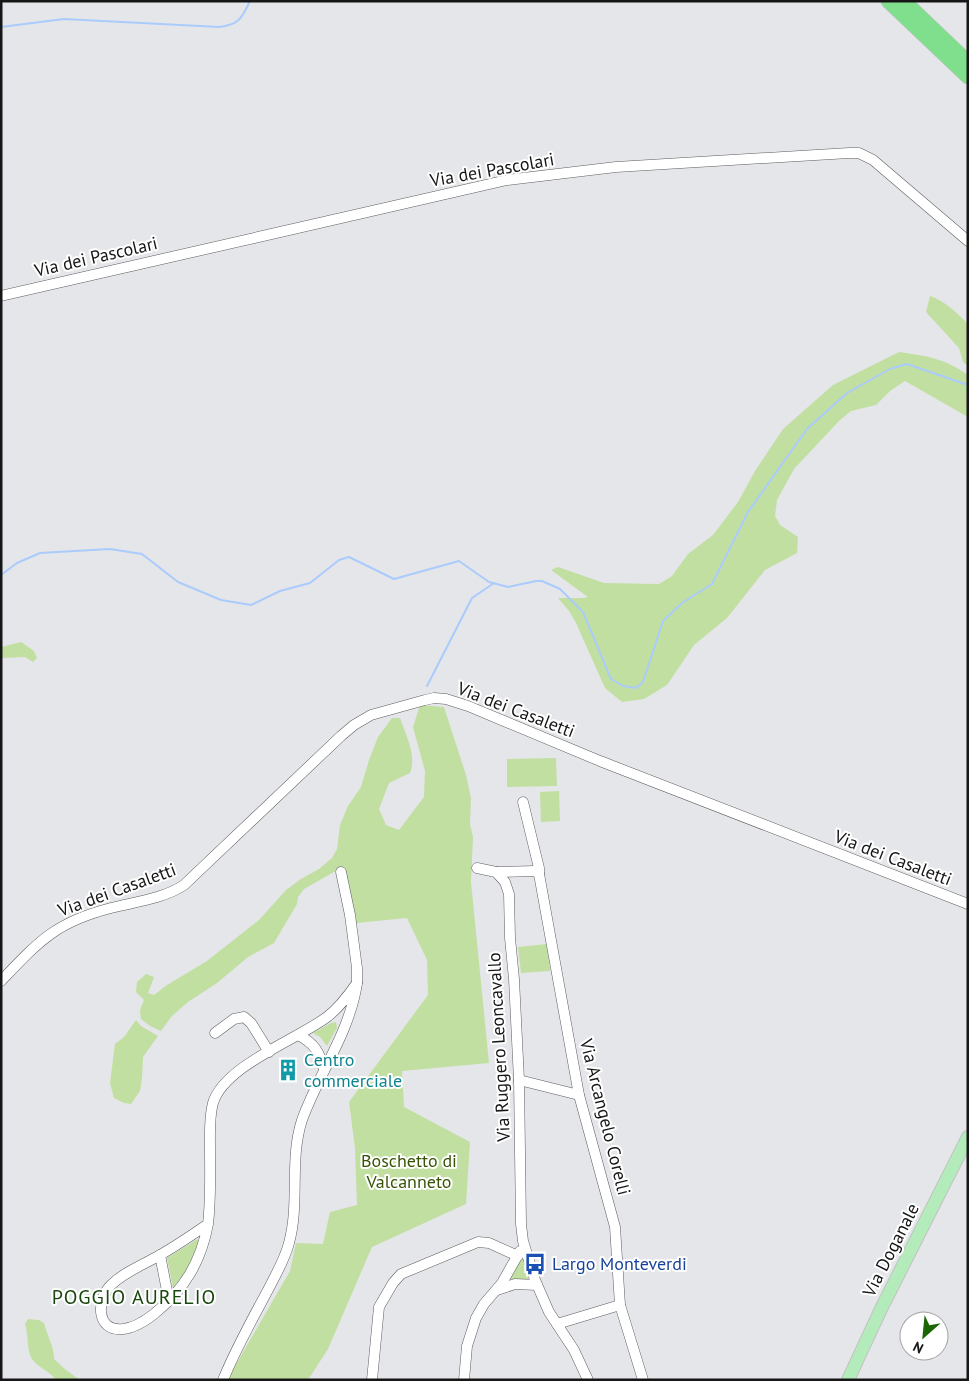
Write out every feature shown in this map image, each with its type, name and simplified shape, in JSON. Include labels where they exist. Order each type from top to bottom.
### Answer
[{"type":"highway","points":[[888,1],[968,77]]},
{"type":"highway","points":[[904,1],[968,62]]},
{"type":"main road","name":"Via Doganale","points":[[848,1380],[880,1309],[968,1137]]},
{"type":"street","name":"Via dei Pascolari","points":[[1,296],[501,181],[616,167],[849,153],[859,154],[873,160],[968,241]]},
{"type":"street","name":"Via dei Casaletti","points":[[1,981],[39,942],[63,925],[99,911],[167,893],[184,885],[358,722],[380,712],[434,698],[468,706],[600,761],[968,904]]},
{"type":"street","name":"Via Arcangelo Corelli","points":[[523,802],[539,868],[579,1095],[615,1227],[620,1305],[643,1380]]},
{"type":"street","points":[[477,868],[496,872],[535,871],[539,874]]},
{"type":"street","points":[[224,1380],[288,1248],[294,1209],[296,1141],[303,1117],[354,1003],[357,968],[350,915],[340,872]]},
{"type":"street","name":"Via Ruggero Leoncavallo","points":[[496,872],[505,882],[509,894],[519,1080],[521,1221],[524,1244],[537,1285],[548,1310],[574,1350],[588,1380]]},
{"type":"street","points":[[208,1224],[160,1255],[122,1276],[110,1286],[103,1295],[101,1313],[105,1322],[117,1329],[127,1328],[146,1320],[169,1301],[182,1287],[194,1268],[203,1246],[208,1224],[210,1118],[214,1100],[222,1085],[232,1075],[331,1014],[357,983]]},
{"type":"street","points":[[215,1033],[234,1018],[244,1017],[251,1022],[269,1052]]},
{"type":"street","points":[[298,1035],[316,1048],[324,1070]]},
{"type":"street","points":[[519,1080],[579,1095]]},
{"type":"street","points":[[372,1380],[379,1307],[388,1290],[401,1274],[478,1242],[489,1243],[518,1256]]},
{"type":"street","points":[[464,1380],[467,1346],[474,1323],[484,1304],[497,1290],[524,1244]]},
{"type":"street","points":[[160,1255],[169,1301]]},
{"type":"street","points":[[497,1290],[515,1284],[537,1285]]},
{"type":"street","points":[[557,1324],[620,1305]]},
{"type":"green space","points":[[930,296],[946,304],[968,324],[968,366],[963,362],[959,348],[926,312]]},
{"type":"green space","points":[[899,352],[935,359],[951,365],[968,375],[968,417],[905,381],[890,391],[876,405],[851,411],[839,421],[794,469],[777,500],[775,516],[780,525],[798,537],[797,553],[765,570],[727,618],[694,645],[667,685],[644,699],[622,702],[605,688],[576,623],[558,598],[588,597],[551,570],[558,567],[604,583],[659,584],[672,576],[688,554],[713,535],[738,502],[755,471],[783,429],[833,385]]},
{"type":"green space","points":[[21,642],[34,651],[37,658],[33,662],[25,657],[2,658],[1,661],[1,647]]},
{"type":"green space","name":"Boschetto di Valcanneto","points":[[420,705],[444,707],[466,775],[471,798],[470,824],[473,837],[471,882],[489,1063],[402,1071],[404,1107],[470,1142],[466,1204],[372,1247],[328,1349],[308,1380],[227,1380],[290,1271],[296,1243],[323,1244],[330,1212],[357,1205],[355,1148],[349,1102],[428,995],[427,960],[407,918],[356,923],[339,869],[304,889],[274,943],[248,957],[217,983],[188,1002],[172,1016],[161,1031],[141,1019],[140,1010],[144,1000],[136,992],[137,982],[146,974],[154,977],[148,993],[154,995],[207,961],[259,920],[286,890],[319,869],[332,858],[337,849],[340,825],[348,806],[361,787],[378,737],[392,718],[400,718],[410,745],[412,766],[410,773],[389,783],[379,809],[386,825],[399,830],[424,797],[425,771],[413,727]]},
{"type":"green space","points":[[556,758],[557,786],[507,787],[507,759]]},
{"type":"green space","points":[[559,791],[560,821],[541,822],[540,792]]},
{"type":"green space","points":[[547,944],[550,971],[521,973],[518,947]]},
{"type":"green space","points":[[136,1020],[141,1026],[158,1036],[143,1057],[140,1091],[131,1104],[114,1098],[110,1083],[115,1044],[124,1037]]},
{"type":"green space","points":[[336,1022],[337,1028],[327,1046],[320,1037],[313,1033]]},
{"type":"green space","points":[[196,1240],[199,1243],[189,1267],[173,1288],[167,1258]]},
{"type":"green space","points":[[522,1257],[528,1279],[510,1279]]},
{"type":"green space","points":[[28,1319],[39,1320],[44,1323],[52,1345],[54,1359],[80,1380],[56,1380],[32,1359],[25,1324]]},
{"type":"waterway","points":[[1,27],[64,19],[219,27],[239,20],[250,1]]},
{"type":"waterway","points":[[1,575],[17,563],[40,553],[110,549],[142,554],[178,582],[221,600],[251,605],[280,591],[310,583],[339,560],[349,557],[394,579],[459,561],[489,582],[508,587],[542,581],[560,589],[583,612],[611,679],[623,686],[636,688],[643,682],[663,621],[682,603],[712,584],[748,512],[807,429],[847,393],[890,369],[907,364],[968,385]]},
{"type":"waterway","points":[[427,686],[472,598],[494,583]]},
{"type":"place","name":"Centro commerciale","points":[[288,1070]]},
{"type":"place","name":"Largo Monteverdi","points":[[535,1264]]},
{"type":"district","name":"POGGIO AURELIO","points":[[134,1297]]}]
